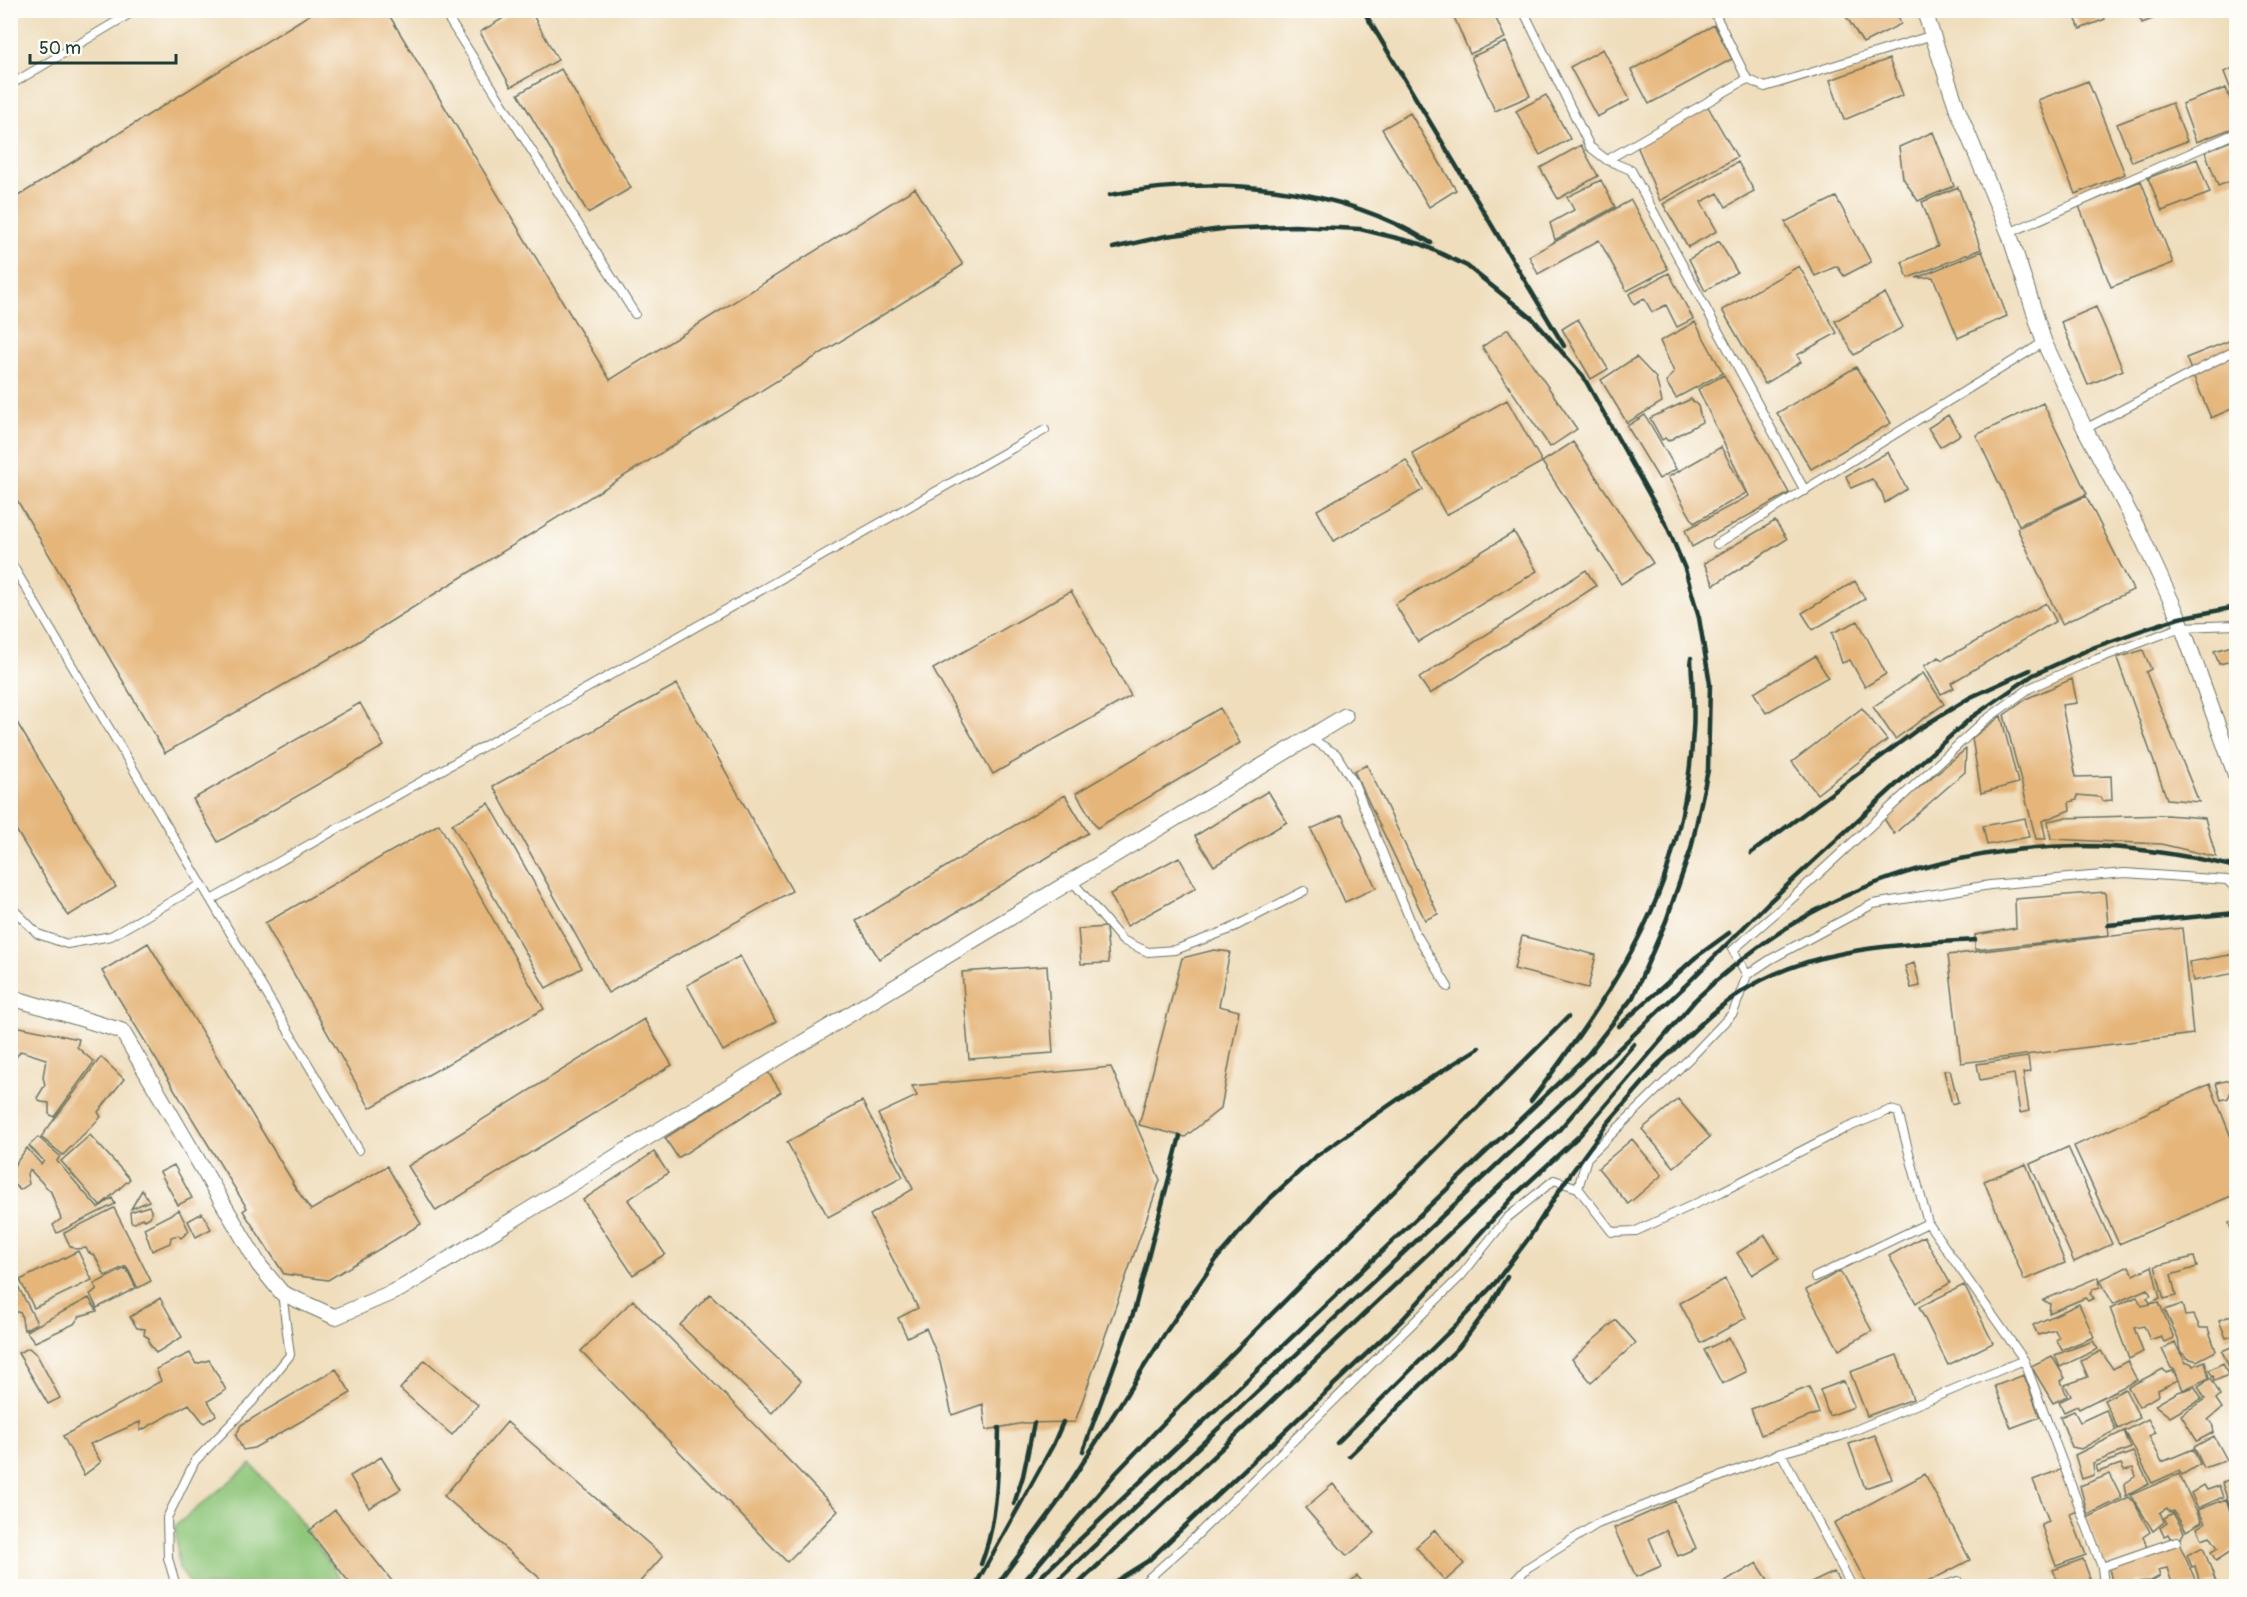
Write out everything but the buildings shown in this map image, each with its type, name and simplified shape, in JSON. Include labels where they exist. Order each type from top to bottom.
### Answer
[{"type":"street","points":[[1924,10],[1957,108],[2009,233],[2044,342],[2085,429],[2140,533],[2181,627],[2236,776]]},
{"type":"street","points":[[10,997],[122,1031],[259,1265],[282,1293],[335,1317],[400,1289],[749,1075],[1345,716]]},
{"type":"lane","points":[[10,85],[136,10]]},
{"type":"lane","points":[[443,10],[635,314]]},
{"type":"lane","points":[[1523,10],[1590,147],[1607,160],[1631,170],[1805,491]]},
{"type":"lane","points":[[1713,10],[1747,79],[1765,87],[1934,35]]},
{"type":"lane","points":[[1607,160],[1747,79]]},
{"type":"lane","points":[[2009,233],[2236,133]]},
{"type":"lane","points":[[1717,544],[2044,342]]},
{"type":"lane","points":[[2085,429],[2236,350]]},
{"type":"lane","points":[[212,900],[1045,429]]},
{"type":"lane","points":[[10,561],[359,1150]]},
{"type":"lane","points":[[1747,975],[1733,950],[1984,721],[2030,688],[2079,666],[2181,627],[2236,625]]},
{"type":"lane","points":[[1310,738],[1336,754],[1354,783],[1415,932],[1448,987]]},
{"type":"lane","points":[[1578,1188],[1587,1158],[1695,1053],[1732,1013],[1747,975],[1771,959],[1873,904],[1990,885],[2125,873],[2227,880],[2236,889]]},
{"type":"lane","points":[[1072,881],[1122,940],[1148,952],[1175,950],[1228,930],[1304,891]]},
{"type":"lane","points":[[10,906],[38,934],[67,944],[111,936],[202,884]]},
{"type":"lane","points":[[1140,1587],[1194,1538],[1461,1276],[1508,1218],[1554,1180],[1578,1188],[1612,1232],[1636,1231],[1844,1129],[1890,1110],[1898,1112],[1928,1223],[2024,1360],[2102,1567],[2104,1587]]},
{"type":"lane","points":[[1815,1277],[1928,1223]]},
{"type":"lane","points":[[176,1587],[168,1558],[167,1518],[195,1461],[252,1402],[290,1355],[282,1293]]},
{"type":"lane","points":[[1510,1587],[1527,1568],[1597,1524],[1781,1453],[1841,1436],[2024,1360]]},
{"type":"lane","points":[[1781,1453],[1852,1587]]},
{"type":"lane","points":[[2102,1567],[2177,1541]]},
{"type":"lane","points":[[1943,1587],[1958,1581]]},
{"type":"green space","points":[[251,1464],[295,1514],[346,1586],[192,1586],[179,1569],[175,1526]]},
{"type":"railway","points":[[1363,10],[1564,346]]},
{"type":"railway","points":[[1110,195],[1192,186],[1234,186],[1275,190],[1317,197],[1357,208],[1395,223],[1431,243]]},
{"type":"railway","points":[[1113,248],[1166,236],[1222,229],[1294,226],[1360,229],[1421,244],[1467,266],[1533,319],[1583,376],[1667,526],[1685,569],[1699,618],[1710,684],[1708,770],[1691,849],[1666,921],[1633,997],[1587,1056]]},
{"type":"railway","points":[[1052,1586],[1685,986],[1767,904],[1972,717],[2033,675],[2092,648],[2179,618],[2236,607]]},
{"type":"railway","points":[[1531,1101],[1566,1054],[1616,979],[1656,900],[1676,838],[1689,774],[1694,722],[1691,658]]},
{"type":"railway","points":[[1751,853],[1917,730],[1971,697],[2030,670]]},
{"type":"railway","points":[[1693,1002],[1749,954],[1810,914],[1854,892],[1935,865],[2023,849],[2079,846],[2158,852],[2236,867]]},
{"type":"railway","points":[[2108,925],[2236,913]]},
{"type":"railway","points":[[1619,1026],[1696,957],[1729,933]]},
{"type":"railway","points":[[1655,1067],[1730,1000],[1768,977],[1825,957],[1854,951],[1975,940]]},
{"type":"railway","points":[[1108,1586],[1148,1561],[1402,1320],[1515,1195],[1580,1135],[1698,997]]},
{"type":"railway","points":[[1020,1586],[1116,1473],[1179,1407],[1568,1017]]},
{"type":"railway","points":[[1076,1586],[1559,1130],[1634,1044]]},
{"type":"railway","points":[[996,1586],[1056,1505],[1168,1329],[1218,1257],[1264,1204],[1315,1157],[1407,1093],[1479,1048]]},
{"type":"railway","points":[[1031,1586],[1593,1050]]},
{"type":"railway","points":[[1337,1443],[1495,1283],[1529,1238],[1564,1183],[1607,1124],[1660,1063]]},
{"type":"railway","points":[[1083,1451],[1134,1311],[1180,1136]]},
{"type":"railway","points":[[1349,1456],[1459,1347],[1491,1304],[1507,1277]]},
{"type":"railway","points":[[975,1586],[1053,1445],[1063,1422]]},
{"type":"railway","points":[[1014,1504],[1023,1476],[1034,1423]]},
{"type":"railway","points":[[981,1564],[994,1514],[999,1428]]}]
